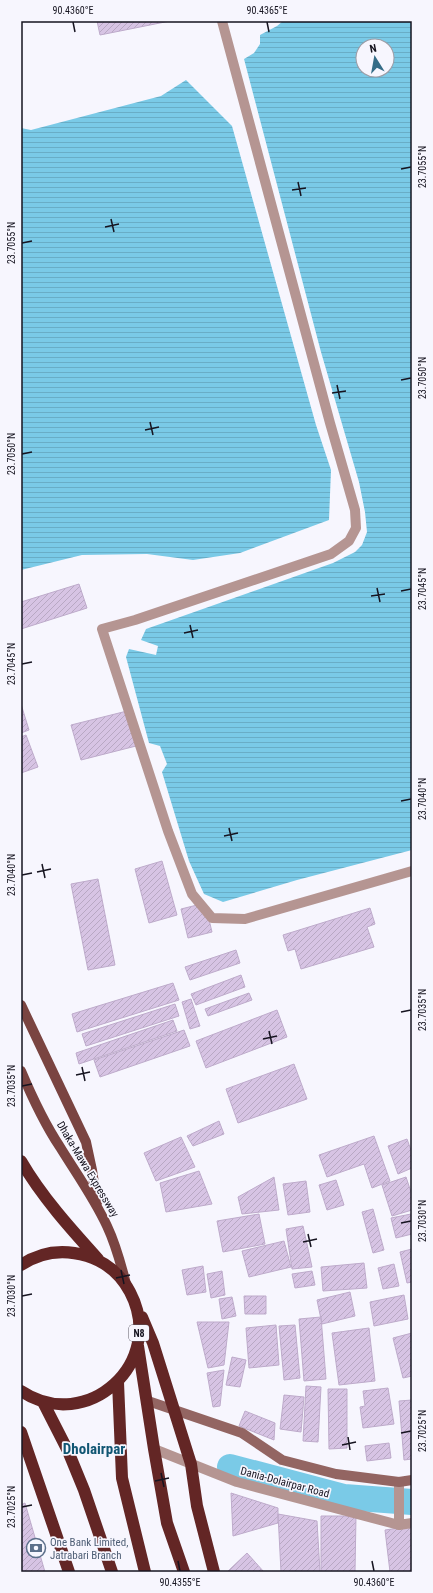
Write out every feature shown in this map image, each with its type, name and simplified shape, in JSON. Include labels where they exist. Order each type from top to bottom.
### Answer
[{"type":"highway","points":[[21,1161],[30,1177],[98,1260]]},
{"type":"highway","name":"Dhaka-Mawa Expressway","points":[[21,1265],[43,1254],[58,1251],[73,1252],[98,1260],[114,1270],[126,1284],[136,1303],[140,1324],[138,1345],[131,1365],[118,1382],[104,1393],[89,1400],[72,1404],[55,1404],[31,1398],[21,1391]]},
{"type":"highway","points":[[136,1303],[153,1342],[191,1464],[197,1506],[214,1572]]},
{"type":"highway","name":"N8","points":[[138,1345],[167,1523],[184,1572]]},
{"type":"highway","points":[[118,1382],[122,1478],[145,1572]]},
{"type":"highway","points":[[43,1402],[68,1451],[84,1490],[112,1572]]},
{"type":"highway","points":[[21,1432],[69,1572]]},
{"type":"main road","points":[[21,1004],[86,1142],[98,1207]]},
{"type":"main road","name":"Dhaka-Mawa Expressway","points":[[21,1071],[32,1098],[58,1145],[98,1207],[118,1251],[126,1284]]},
{"type":"street","points":[[222,21],[355,510],[356,528],[349,541],[331,554],[135,620],[102,629],[168,830],[192,894],[212,918],[245,919],[412,871]]},
{"type":"street","points":[[148,1401],[242,1433],[282,1460],[336,1474],[399,1482],[412,1480]]},
{"type":"street","name":"Dania-Dolairpar Road","points":[[154,1449],[237,1482],[399,1525],[412,1523]]},
{"type":"street","points":[[399,1482],[399,1525]]},
{"type":"water","points":[[283,21],[412,21],[412,850],[297,880],[223,902],[204,894],[189,861],[162,772],[167,764],[160,746],[149,743],[126,657],[129,649],[156,655],[158,646],[141,640],[146,629],[333,563],[355,552],[362,545],[367,532],[359,482],[321,352],[244,59],[254,53],[260,44],[260,35]]},
{"type":"water","points":[[186,80],[232,126],[316,425],[331,470],[329,520],[240,553],[193,560],[147,554],[82,555],[21,570],[21,128],[31,130],[161,96]]},
{"type":"building","points":[[97,21],[170,21],[100,35]]},
{"type":"building","points":[[79,584],[87,608],[21,629],[21,602]]},
{"type":"building","points":[[21,704],[29,730],[21,733]]},
{"type":"building","points":[[131,710],[140,745],[81,760],[71,725]]},
{"type":"building","points":[[26,735],[38,767],[21,773],[21,737]]},
{"type":"building","points":[[162,861],[177,915],[149,923],[135,869]]},
{"type":"building","points":[[98,879],[115,965],[88,970],[71,884]]},
{"type":"building","points":[[205,903],[212,932],[188,938],[181,909]]},
{"type":"building","points":[[370,908],[375,924],[367,927],[374,947],[301,969],[295,949],[288,951],[283,935]]},
{"type":"building","points":[[236,950],[240,963],[190,980],[185,967]]},
{"type":"building","points":[[241,975],[245,987],[196,1005],[191,994]]},
{"type":"building","points":[[173,983],[179,1000],[77,1032],[72,1014]]},
{"type":"building","points":[[249,993],[252,1000],[208,1016],[205,1009]]},
{"type":"building","points":[[191,999],[200,1026],[190,1029],[182,1002]]},
{"type":"building","points":[[175,1004],[179,1016],[86,1046],[82,1034]]},
{"type":"building","points":[[277,1010],[287,1037],[206,1068],[196,1041]]},
{"type":"building","points":[[173,1020],[177,1031],[79,1064],[76,1053]]},
{"type":"building","points":[[184,1030],[190,1046],[100,1077],[94,1060]]},
{"type":"building","points":[[294,1064],[307,1099],[238,1123],[226,1089]]},
{"type":"building","points":[[219,1121],[224,1134],[193,1146],[187,1136]]},
{"type":"building","points":[[374,1136],[390,1181],[372,1188],[364,1164],[327,1177],[319,1155]]},
{"type":"building","points":[[181,1137],[195,1167],[156,1181],[144,1153]]},
{"type":"building","points":[[407,1139],[412,1153],[412,1168],[398,1174],[388,1146]]},
{"type":"building","points":[[199,1171],[212,1204],[166,1212],[160,1183]]},
{"type":"building","points":[[274,1177],[279,1210],[242,1214],[238,1197]]},
{"type":"building","points":[[406,1177],[412,1195],[412,1210],[392,1216],[382,1185]]},
{"type":"building","points":[[336,1180],[344,1205],[327,1210],[319,1185]]},
{"type":"building","points":[[306,1181],[310,1212],[288,1215],[283,1184]]},
{"type":"building","points":[[373,1209],[384,1250],[373,1253],[362,1212]]},
{"type":"building","points":[[259,1214],[265,1244],[223,1252],[217,1221]]},
{"type":"building","points":[[411,1214],[412,1234],[396,1238],[391,1218]]},
{"type":"building","points":[[303,1226],[312,1267],[292,1269],[286,1229]]},
{"type":"building","points":[[284,1241],[291,1267],[249,1277],[242,1251]]},
{"type":"building","points":[[412,1249],[412,1282],[407,1283],[400,1252]]},
{"type":"building","points":[[364,1263],[367,1288],[323,1291],[321,1267]]},
{"type":"building","points":[[394,1264],[399,1286],[383,1289],[378,1268]]},
{"type":"building","points":[[203,1266],[206,1292],[187,1295],[182,1270]]},
{"type":"building","points":[[222,1271],[225,1295],[211,1298],[207,1274]]},
{"type":"building","points":[[312,1271],[315,1285],[295,1288],[292,1274]]},
{"type":"building","points":[[350,1292],[355,1316],[322,1324],[317,1300]]},
{"type":"building","points":[[404,1295],[408,1319],[374,1326],[370,1302]]},
{"type":"building","points":[[244,1296],[266,1296],[266,1314],[245,1314]]},
{"type":"building","points":[[232,1297],[236,1316],[222,1319],[219,1299]]},
{"type":"building","points":[[321,1317],[326,1379],[304,1381],[299,1319]]},
{"type":"building","points":[[197,1322],[229,1322],[224,1365],[208,1368]]},
{"type":"building","points":[[276,1325],[279,1365],[249,1368],[246,1328]]},
{"type":"building","points":[[295,1325],[300,1378],[284,1380],[279,1326]]},
{"type":"building","points":[[369,1328],[375,1381],[339,1385],[332,1333]]},
{"type":"building","points":[[412,1333],[412,1376],[403,1378],[393,1338]]},
{"type":"building","points":[[232,1357],[246,1360],[240,1387],[226,1385]]},
{"type":"building","points":[[224,1370],[220,1406],[213,1407],[207,1373]]},
{"type":"building","points":[[306,1386],[321,1387],[318,1442],[303,1441]]},
{"type":"building","points":[[388,1388],[394,1424],[363,1428],[360,1407],[365,1406],[363,1391]]},
{"type":"building","points":[[328,1389],[347,1389],[347,1448],[329,1449]]},
{"type":"building","points":[[284,1395],[304,1397],[301,1432],[280,1429]]},
{"type":"building","points":[[412,1400],[412,1459],[404,1460],[399,1401]]},
{"type":"building","points":[[245,1411],[275,1423],[274,1440],[239,1426]]},
{"type":"building","points":[[389,1443],[391,1458],[367,1461],[365,1446]]},
{"type":"building","points":[[231,1493],[278,1508],[278,1523],[233,1536]]},
{"type":"building","points":[[25,1503],[45,1572],[21,1572],[21,1505]]},
{"type":"building","points":[[278,1514],[317,1521],[320,1572],[281,1572]]},
{"type":"building","points":[[321,1516],[356,1516],[355,1572],[321,1572]]},
{"type":"building","points":[[412,1526],[412,1572],[390,1572],[385,1530]]},
{"type":"building","points":[[247,1553],[264,1572],[227,1572]]},
{"type":"waterway","points":[[230,1467],[344,1497],[412,1502]]},
{"type":"place","name":"One Bank Limited, Jatrabari Branch","points":[[36,1548]]},
{"type":"district","name":"Dholairpar","points":[[94,1449]]}]
